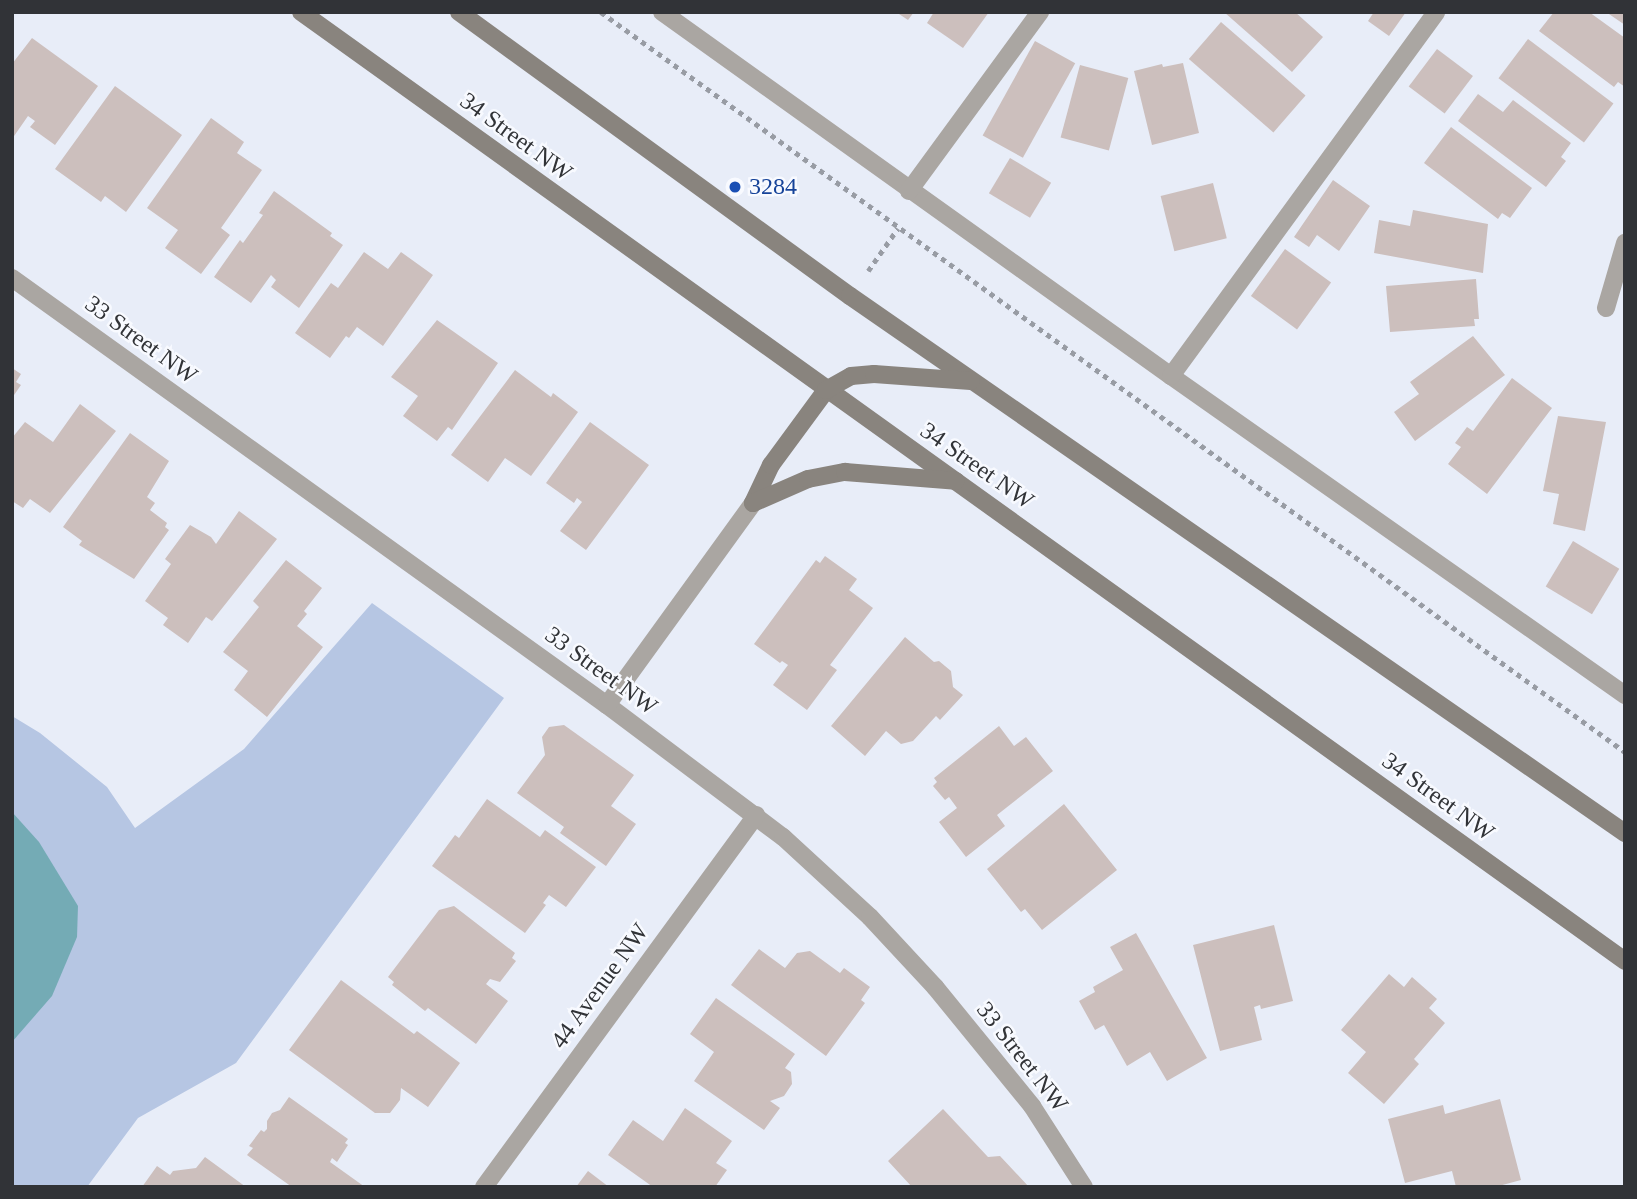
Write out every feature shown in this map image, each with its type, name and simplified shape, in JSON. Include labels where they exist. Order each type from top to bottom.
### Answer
[{"type":"main road","name":"34 Street NW","points":[[301,12],[1625,961]]},
{"type":"main road","points":[[459,12],[971,381],[1625,833]]},
{"type":"main road","points":[[752,503],[771,465],[826,390],[851,376],[874,374],[971,381]]},
{"type":"main road","points":[[752,503],[808,479],[845,472],[957,481]]},
{"type":"street","points":[[662,12],[909,191],[1625,695]]},
{"type":"street","points":[[909,191],[1040,12]]},
{"type":"street","points":[[1171,376],[1436,12]]},
{"type":"street","points":[[1606,308],[1625,243]]},
{"type":"street","name":"33 Street NW","points":[[12,278],[756,815],[870,917],[935,988],[1032,1106],[1084,1187]]},
{"type":"street","points":[[607,705],[752,503]]},
{"type":"street","name":"44 Avenue NW","points":[[484,1187],[756,815]]},
{"type":"path","points":[[601,12],[1625,752]]},
{"type":"path","points":[[868,271],[898,228]]},
{"type":"shaded area","points":[[372,603],[504,698],[236,1063],[138,1118],[87,1187],[12,1187],[12,716],[40,733],[107,787],[135,828],[244,749]]},
{"type":"shaded area","points":[[12,812],[39,842],[78,906],[77,937],[52,996],[12,1042]]},
{"type":"building","points":[[896,12],[914,12],[908,20]]},
{"type":"building","points":[[934,12],[989,12],[963,48],[927,23]]},
{"type":"building","points":[[1224,12],[1295,12],[1323,37],[1292,72]]},
{"type":"building","points":[[1374,12],[1406,12],[1389,36],[1368,21]]},
{"type":"building","points":[[1554,12],[1589,12],[1625,38],[1625,87],[1618,82],[1614,87],[1539,31]]},
{"type":"building","points":[[1606,12],[1625,12],[1625,25]]},
{"type":"building","points":[[1221,22],[1306,95],[1273,132],[1189,59]]},
{"type":"building","points":[[32,38],[98,86],[55,145],[30,127],[35,121],[28,116],[12,139],[12,64]]},
{"type":"building","points":[[1528,39],[1613,103],[1584,143],[1499,78]]},
{"type":"building","points":[[1035,41],[1075,63],[1023,158],[983,135]]},
{"type":"building","points":[[1437,49],[1473,76],[1445,114],[1409,87]]},
{"type":"building","points":[[1183,63],[1199,133],[1152,145],[1134,71],[1162,64],[1163,67]]},
{"type":"building","points":[[1080,65],[1128,78],[1109,150],[1061,137]]},
{"type":"building","points":[[115,86],[182,135],[126,212],[105,196],[101,202],[55,169]]},
{"type":"building","points":[[1478,94],[1503,112],[1513,100],[1571,143],[1561,157],[1566,161],[1546,187],[1458,121]]},
{"type":"building","points":[[211,118],[244,142],[237,153],[262,170],[221,228],[230,235],[201,274],[165,248],[178,230],[147,208]]},
{"type":"building","points":[[1451,127],[1532,188],[1510,218],[1502,213],[1498,219],[1424,163]]},
{"type":"building","points":[[1010,158],[1051,183],[1030,218],[989,193]]},
{"type":"building","points":[[1333,180],[1370,206],[1339,251],[1317,235],[1309,247],[1294,237]]},
{"type":"building","points":[[1213,183],[1227,238],[1174,251],[1161,196]]},
{"type":"building","points":[[274,191],[332,233],[330,236],[343,245],[299,308],[271,287],[276,280],[271,275],[251,303],[214,277],[240,240],[243,243],[263,215],[259,213]]},
{"type":"building","points":[[1413,210],[1488,224],[1483,273],[1374,253],[1379,220],[1410,226]]},
{"type":"building","points":[[1285,249],[1331,283],[1297,329],[1251,296]]},
{"type":"building","points":[[364,252],[388,269],[401,252],[433,275],[383,346],[357,327],[349,338],[346,336],[330,358],[295,333],[331,283],[338,288]]},
{"type":"building","points":[[1476,279],[1479,319],[1474,319],[1475,326],[1390,332],[1386,286]]},
{"type":"building","points":[[437,320],[498,363],[452,430],[448,427],[437,441],[403,416],[418,396],[391,377]]},
{"type":"building","points":[[1473,336],[1505,375],[1415,441],[1394,412],[1419,394],[1410,382]]},
{"type":"building","points":[[12,368],[21,374],[16,382],[21,385],[12,398]]},
{"type":"building","points":[[515,370],[551,397],[553,393],[578,412],[531,476],[505,458],[488,482],[451,455]]},
{"type":"building","points":[[1512,378],[1552,408],[1487,494],[1448,464],[1461,447],[1455,443],[1467,427],[1473,431]]},
{"type":"building","points":[[80,404],[116,431],[50,513],[30,499],[23,508],[12,501],[12,438],[25,422],[53,442]]},
{"type":"building","points":[[1558,416],[1606,422],[1585,531],[1553,524],[1559,494],[1543,491]]},
{"type":"building","points":[[590,422],[649,465],[586,550],[560,531],[582,502],[577,498],[574,503],[546,483]]},
{"type":"building","points":[[130,433],[169,461],[147,497],[155,503],[150,510],[167,523],[165,527],[169,530],[134,579],[79,545],[82,541],[63,527]]},
{"type":"building","points":[[239,511],[277,539],[212,621],[206,617],[188,643],[163,625],[168,618],[145,601],[171,564],[165,559],[190,525],[211,537],[216,544]]},
{"type":"building","points":[[1573,541],[1619,569],[1592,614],[1546,586]]},
{"type":"building","points":[[825,556],[857,579],[849,590],[873,608],[830,665],[837,670],[807,710],[773,685],[788,665],[782,661],[780,663],[754,644],[816,560],[820,563]]},
{"type":"building","points":[[286,560],[322,588],[304,611],[307,614],[297,626],[323,647],[267,717],[234,690],[248,671],[223,652],[259,607],[253,601]]},
{"type":"building","points":[[905,637],[934,662],[939,661],[951,671],[953,687],[963,695],[940,720],[936,716],[913,741],[901,744],[886,731],[865,756],[831,726]]},
{"type":"building","points":[[564,725],[634,775],[611,806],[636,824],[606,866],[560,833],[564,827],[517,793],[545,755],[542,737],[549,727]]},
{"type":"building","points":[[999,726],[1014,746],[1026,737],[1053,771],[997,815],[1005,826],[966,857],[939,822],[957,808],[949,797],[945,800],[933,786],[937,782],[934,778]]},
{"type":"building","points":[[487,799],[540,837],[545,830],[596,867],[566,907],[549,895],[543,903],[546,905],[525,933],[432,866],[455,835],[459,838]]},
{"type":"building","points":[[1064,804],[1117,870],[1042,930],[1025,909],[1021,912],[987,869]]},
{"type":"building","points":[[454,906],[515,953],[512,958],[516,961],[500,982],[490,979],[486,984],[508,1001],[476,1044],[428,1008],[425,1011],[392,985],[394,982],[388,977],[439,910]]},
{"type":"building","points":[[1274,925],[1293,1001],[1261,1009],[1260,1005],[1254,1007],[1262,1040],[1220,1051],[1193,945]]},
{"type":"building","points":[[1136,933],[1207,1058],[1167,1081],[1150,1052],[1127,1066],[1104,1025],[1095,1030],[1079,1001],[1095,992],[1093,987],[1123,970],[1110,947]]},
{"type":"building","points":[[759,949],[785,968],[797,953],[810,951],[840,973],[844,968],[870,987],[861,1000],[865,1003],[826,1056],[731,985]]},
{"type":"building","points":[[1389,974],[1404,987],[1412,977],[1437,999],[1429,1008],[1445,1023],[1414,1059],[1419,1064],[1384,1104],[1348,1073],[1366,1052],[1341,1030]]},
{"type":"building","points":[[341,980],[414,1034],[417,1031],[460,1063],[428,1107],[401,1088],[400,1100],[390,1113],[375,1113],[289,1050]]},
{"type":"building","points":[[716,998],[795,1054],[785,1068],[791,1072],[792,1084],[784,1096],[770,1101],[780,1108],[764,1130],[694,1081],[714,1052],[690,1034]]},
{"type":"building","points":[[289,1097],[348,1139],[345,1143],[348,1145],[337,1162],[332,1158],[330,1162],[365,1187],[292,1187],[247,1155],[253,1148],[249,1146],[261,1130],[264,1132],[267,1129],[267,1121],[272,1113],[280,1110]]},
{"type":"building","points":[[1500,1099],[1521,1180],[1495,1187],[1456,1187],[1452,1171],[1405,1183],[1388,1119],[1443,1105],[1445,1114]]},
{"type":"building","points":[[685,1108],[732,1141],[716,1163],[727,1170],[715,1187],[653,1187],[608,1155],[633,1120],[663,1141]]},
{"type":"building","points":[[943,1109],[988,1157],[1000,1156],[1029,1187],[912,1187],[888,1161]]},
{"type":"building","points":[[205,1157],[246,1187],[142,1187],[157,1166],[170,1175],[173,1171],[196,1168]]},
{"type":"building","points":[[588,1171],[609,1187],[576,1187]]},
{"type":"place","name":"3284","points":[[735,187]]}]
